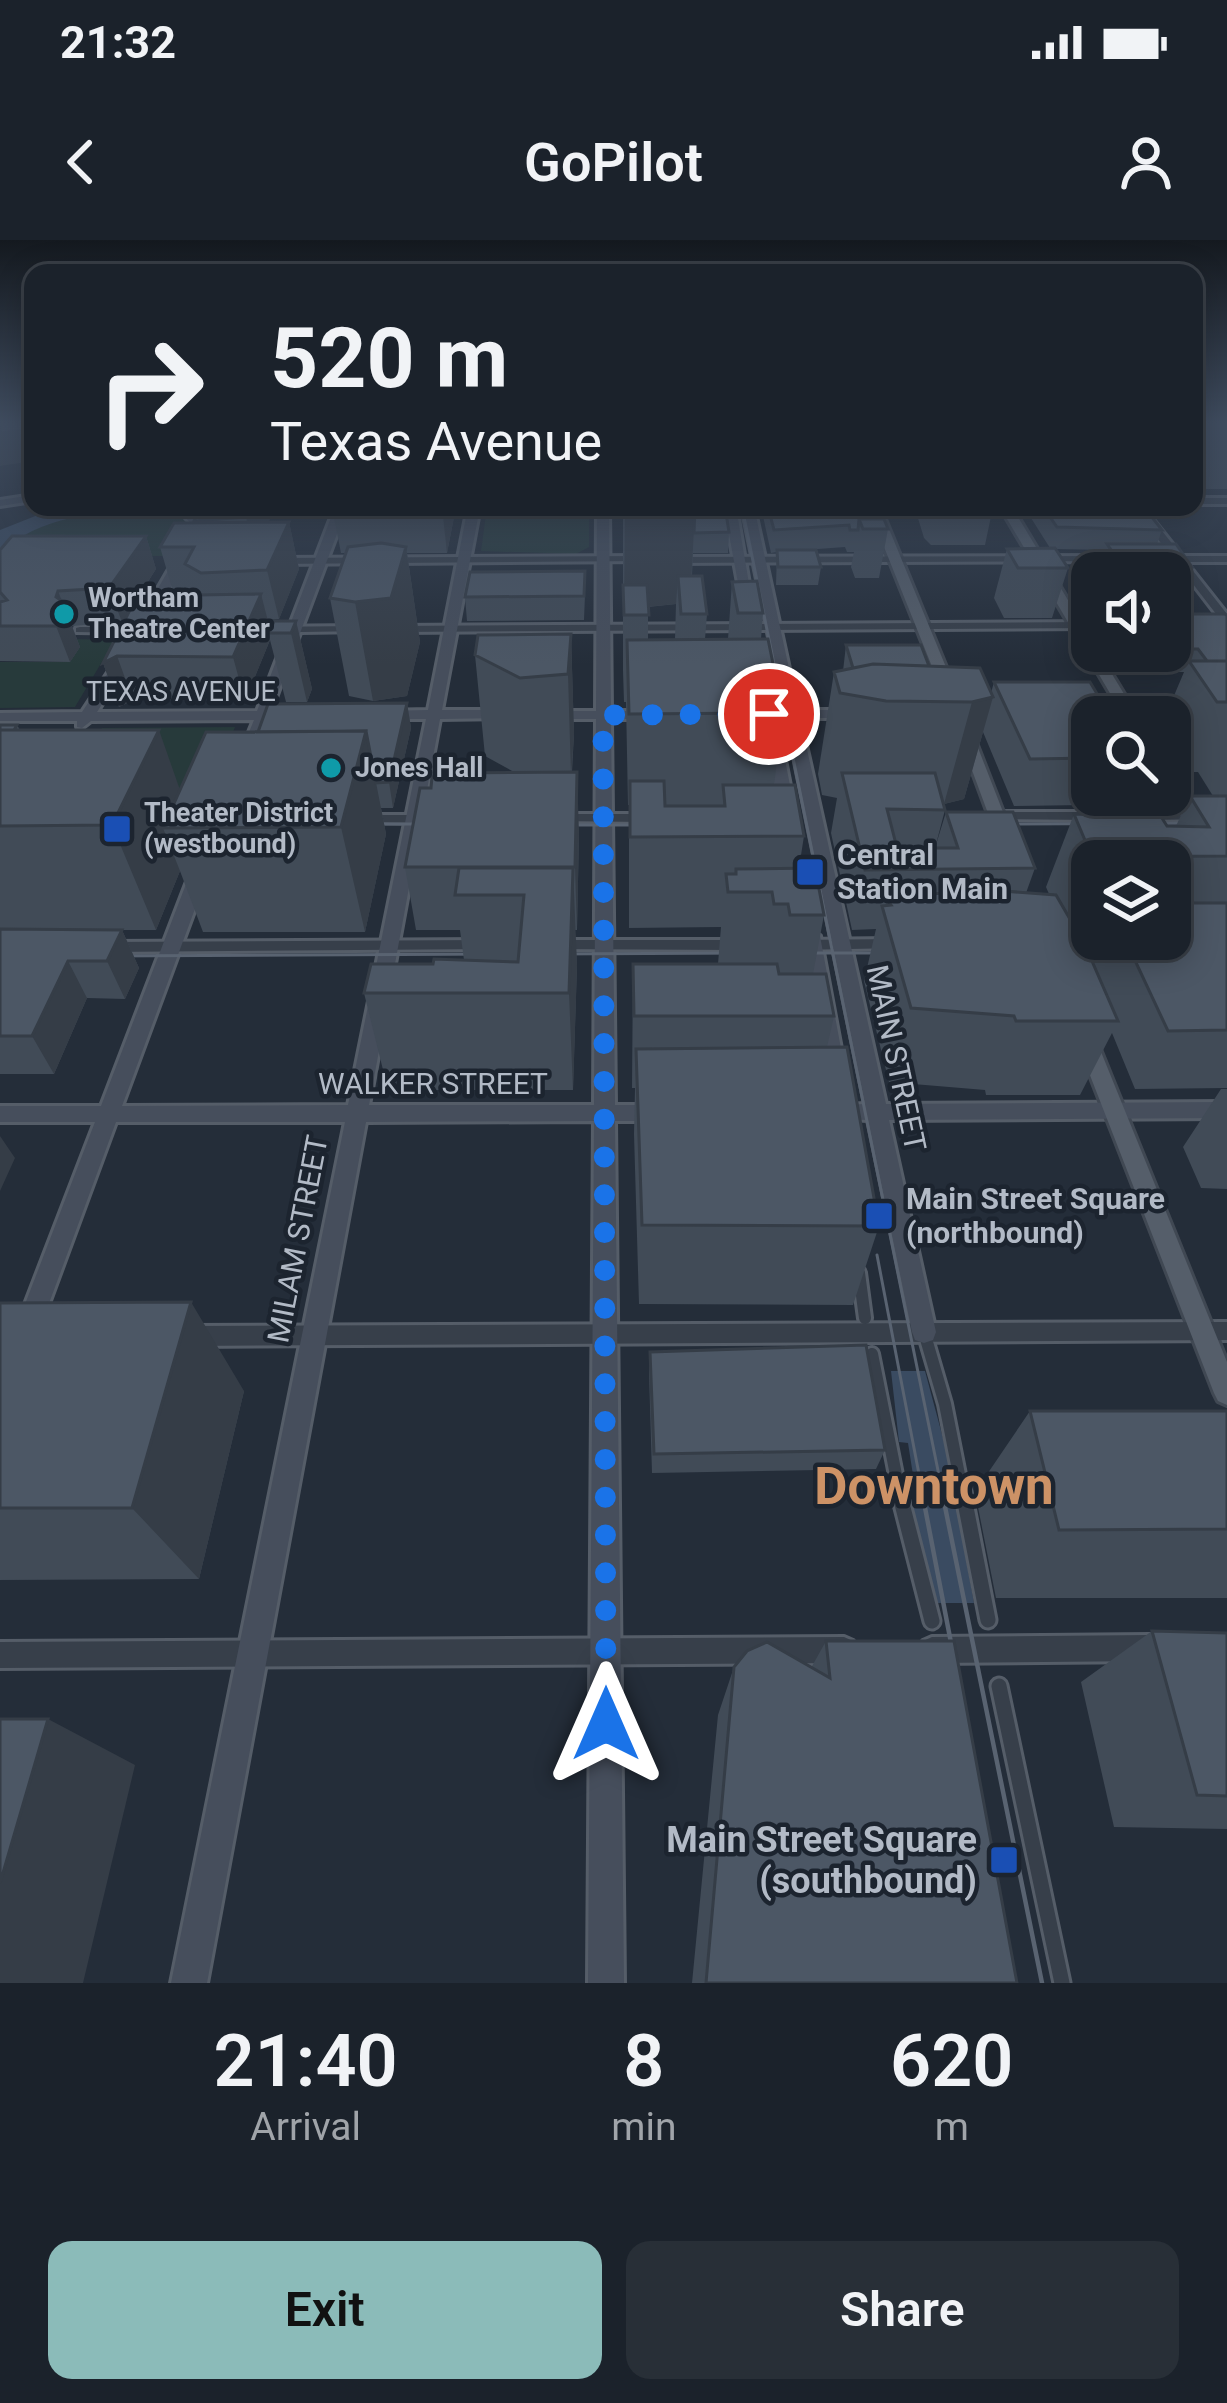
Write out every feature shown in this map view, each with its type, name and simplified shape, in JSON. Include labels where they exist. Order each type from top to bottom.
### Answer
[{"type":"main road","points":[[243,766],[338,516]]},
{"type":"main road","name":"MILAM STREET","points":[[189,1983],[472,516]]},
{"type":"main road","points":[[603,516],[606,1983]]},
{"type":"main road","points":[[732,516],[758,656]]},
{"type":"main road","name":"MAIN STREET","points":[[750,516],[792,714],[824,817],[841,944],[924,1332]]},
{"type":"main road","points":[[878,516],[1010,850]]},
{"type":"main road","points":[[1011,516],[1071,620]]},
{"type":"main road","points":[[76,735],[185,562],[191,517]]},
{"type":"main road","points":[[768,708],[785,821]]},
{"type":"main road","points":[[731,714],[768,708],[792,714],[868,714]]},
{"type":"main road","points":[[1063,714],[1071,714]]},
{"type":"main road","points":[[1191,715],[1227,714]]},
{"type":"main road","name":"TEXAS AVENUE","points":[[0,717],[300,715]]},
{"type":"main road","points":[[367,715],[518,715]]},
{"type":"main road","points":[[540,715],[664,715]]},
{"type":"main road","points":[[1190,816],[1227,880]]},
{"type":"main road","points":[[25,1341],[210,849]]},
{"type":"main road","name":"MAIN STREET","points":[[810,935],[845,1120]]},
{"type":"main road","points":[[1078,1020],[1227,1393]]},
{"type":"main road","points":[[804,1112],[845,1120],[876,1112],[1227,1110]]},
{"type":"main road","name":"WALKER STREET","points":[[0,1114],[693,1113]]},
{"type":"street","points":[[1145,516],[1173,552]]},
{"type":"street","points":[[256,561],[1071,559]]},
{"type":"street","points":[[1191,559],[1227,559]]},
{"type":"street","points":[[161,562],[185,562]]},
{"type":"street","points":[[1191,575],[1227,624]]},
{"type":"street","points":[[1208,626],[1227,624]]},
{"type":"street","points":[[238,630],[1071,625]]},
{"type":"street","points":[[80,630],[146,630]]},
{"type":"street","points":[[1191,815],[1227,815]]},
{"type":"street","points":[[974,817],[1071,816]]},
{"type":"street","points":[[785,821],[824,817]]},
{"type":"street","points":[[540,818],[666,818]]},
{"type":"street","points":[[348,819],[454,819]]},
{"type":"street","points":[[771,945],[810,935],[841,944],[905,944]]},
{"type":"street","points":[[540,945],[748,945]]},
{"type":"street","points":[[83,947],[496,946]]},
{"type":"street","points":[[856,1250],[866,1318]]},
{"type":"street","points":[[156,1336],[1227,1330]]},
{"type":"street","name":"MAIN STREET","points":[[924,1332],[950,1426],[988,1620]]},
{"type":"street","points":[[872,1354],[912,1556],[932,1621]]},
{"type":"street","points":[[0,1655],[1180,1648]]},
{"type":"street","points":[[999,1686],[1062,1983]]},
{"type":"shaded area","points":[[186,516],[189,520],[168,556],[0,556],[35,529],[58,520]]},
{"type":"shaded area","points":[[486,516],[589,516],[589,547],[576,554],[481,551]]},
{"type":"shaded area","points":[[74,639],[115,640],[75,707],[0,708],[0,662],[70,662]]},
{"type":"shaded area","points":[[235,727],[203,807],[58,809],[102,728]]},
{"type":"water","points":[[35,516],[79,516],[36,530],[0,554],[0,530]]},
{"type":"water","points":[[891,1371],[925,1371],[947,1453],[974,1603],[934,1603],[906,1476],[913,1475],[908,1443],[899,1442]]},
{"type":"building","points":[[196,516],[247,516],[246,517],[194,521]]},
{"type":"building","points":[[695,516],[726,516],[729,532],[694,533]]},
{"type":"building","points":[[770,516],[869,519],[859,519],[858,530],[850,530],[849,525],[774,530]]},
{"type":"building","points":[[1049,516],[1151,516],[1162,530],[1057,527]]},
{"type":"building","points":[[859,519],[884,519],[888,529],[863,529]]},
{"type":"building","points":[[289,522],[267,570],[201,573],[185,564],[194,547],[160,547],[174,523]]},
{"type":"building","points":[[12,536],[146,536],[109,588],[58,591],[56,597],[62,601],[58,607],[66,611],[56,626],[0,626],[0,602],[7,600],[0,592],[0,550]]},
{"type":"building","points":[[381,543],[406,547],[391,598],[355,602],[330,598],[348,547]]},
{"type":"building","points":[[1107,544],[1176,544],[1182,552],[1113,552]]},
{"type":"building","points":[[1055,548],[1068,568],[1018,568],[1007,549]]},
{"type":"building","points":[[777,550],[816,550],[821,567],[778,567]]},
{"type":"building","points":[[585,571],[584,596],[465,597],[470,572]]},
{"type":"building","points":[[678,576],[702,576],[707,614],[681,614]]},
{"type":"building","points":[[757,581],[763,613],[738,613],[732,582]]},
{"type":"building","points":[[623,585],[647,585],[649,615],[624,615]]},
{"type":"building","points":[[261,594],[233,657],[117,656],[103,663],[137,596]]},
{"type":"building","points":[[1191,614],[1225,614],[1227,661],[1207,661],[1198,649],[1191,649]]},
{"type":"building","points":[[274,621],[296,621],[291,633],[269,633]]},
{"type":"building","points":[[571,634],[568,674],[520,678],[475,655],[478,635]]},
{"type":"building","points":[[768,639],[783,713],[629,714],[627,640]]},
{"type":"building","points":[[846,645],[921,645],[929,666],[853,668]]},
{"type":"building","points":[[1191,661],[1227,661],[1227,702],[1217,702]]},
{"type":"building","points":[[873,664],[980,668],[993,697],[972,702],[886,701],[840,693],[834,672]]},
{"type":"building","points":[[994,682],[1090,682],[1098,696],[1071,696],[1071,758],[1030,759]]},
{"type":"building","points":[[407,703],[389,782],[376,783],[366,731],[258,732],[268,704]]},
{"type":"building","points":[[0,730],[159,730],[112,825],[0,826]]},
{"type":"building","points":[[366,731],[341,827],[163,828],[206,732]]},
{"type":"building","points":[[577,772],[575,867],[405,867],[420,788],[431,788],[432,777]]},
{"type":"building","points":[[842,773],[935,773],[945,810],[887,809],[897,848],[958,848],[946,812],[1013,812],[1035,868],[865,870]]},
{"type":"building","points":[[630,781],[664,781],[665,806],[725,806],[723,785],[795,785],[804,836],[630,837]]},
{"type":"building","points":[[1191,796],[1227,796],[1227,856],[1191,856],[1191,840],[1085,840],[1075,816],[1161,816],[1167,826],[1209,827]]},
{"type":"building","points":[[459,868],[573,868],[569,993],[364,993],[371,964],[433,964],[434,959],[518,962],[524,895],[455,895]]},
{"type":"building","points":[[815,868],[824,915],[790,915],[788,904],[774,904],[772,892],[728,892],[726,874],[736,874],[736,869]]},
{"type":"building","points":[[990,890],[1056,895],[1071,921],[1071,960],[1092,960],[1118,1021],[1016,1021],[1014,1016],[911,1008],[882,906],[891,905],[885,897]]},
{"type":"building","points":[[1191,903],[1227,903],[1227,1030],[1168,1031],[1135,960],[1191,960]]},
{"type":"building","points":[[0,929],[122,930],[107,961],[68,961],[32,1036],[0,1036]]},
{"type":"building","points":[[633,964],[777,964],[779,974],[826,974],[834,1016],[634,1016]]},
{"type":"building","points":[[847,1047],[879,1226],[642,1225],[636,1049]]},
{"type":"building","points":[[191,1302],[132,1508],[0,1508],[0,1303]]},
{"type":"building","points":[[866,1345],[885,1450],[654,1454],[650,1352]]},
{"type":"building","points":[[1030,1411],[1227,1411],[1227,1529],[1059,1530]]},
{"type":"building","points":[[1152,1631],[1227,1633],[1227,1796],[1197,1795]]},
{"type":"building","points":[[826,1641],[954,1641],[1017,1983],[706,1983],[734,1667],[747,1651],[767,1642],[830,1678]]},
{"type":"building","points":[[0,1719],[48,1719],[0,1883]]},
{"type":"tram line","points":[[744,516],[833,953]]},
{"type":"tram line","points":[[987,824],[1227,823]]},
{"type":"tram line","points":[[351,824],[447,824]]},
{"type":"tram line","points":[[543,825],[663,825]]},
{"type":"tram line","points":[[546,954],[750,953]]},
{"type":"tram line","points":[[816,953],[833,953]]},
{"type":"tram line","points":[[833,953],[906,953]]},
{"type":"tram line","points":[[833,953],[943,1495]]},
{"type":"tram line","points":[[102,956],[498,954]]},
{"type":"tram line","points":[[877,1255],[923,1495]]},
{"type":"tram line","points":[[922,1492],[957,1674]]},
{"type":"tram line","points":[[942,1492],[1042,1983]]},
{"type":"place","name":"Wortham Theatre Center","points":[[64,614]]},
{"type":"place","name":"Jones Hall","points":[[331,768]]},
{"type":"place","name":"Theater District (westbound)","points":[[117,829]]},
{"type":"place","name":"Central Station Main","points":[[810,872]]},
{"type":"place","name":"Main Street Square (northbound)","points":[[879,1216]]},
{"type":"place","name":"Main Street Square (southbound)","points":[[1004,1860]]},
{"type":"district","name":"Downtown","points":[[934,1486]]},
{"type":"route","points":[[606,1724],[603,715],[769,714]]}]
